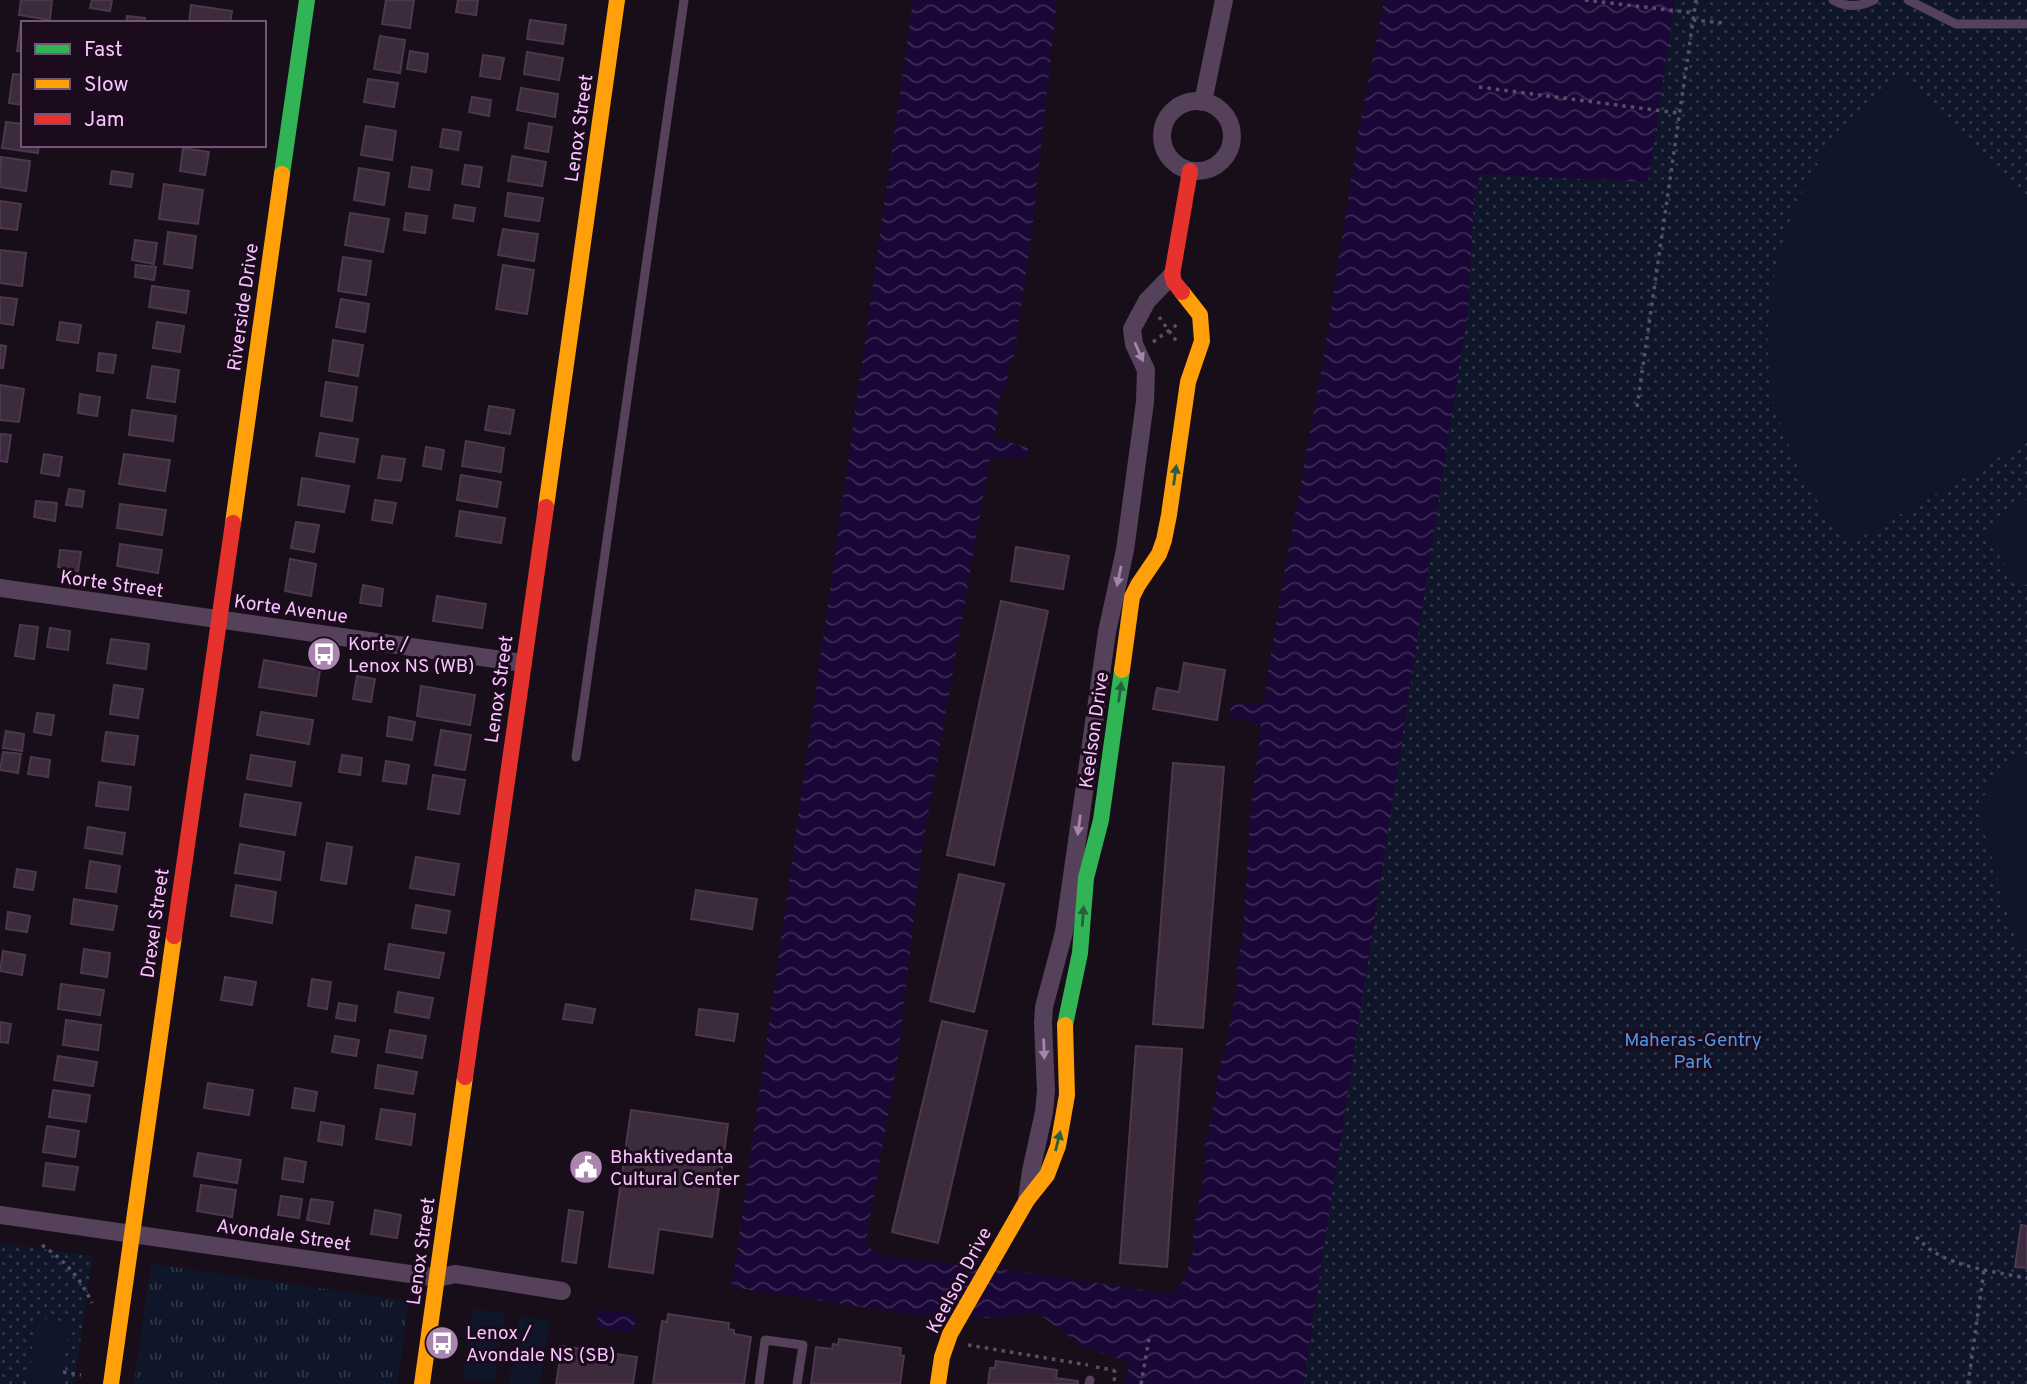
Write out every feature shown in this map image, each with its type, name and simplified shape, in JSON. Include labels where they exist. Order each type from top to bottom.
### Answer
[{"type":"street","name":"Riverside Drive","points":[[218,619],[307,0]]},
{"type":"street","name":"Lenox Street","points":[[422,1384],[617,0]]},
{"type":"street","points":[[1203,103],[1224,0]]},
{"type":"street","points":[[1190,102],[1203,103],[1215,107],[1227,119],[1231,143],[1223,159],[1216,165],[1199,172],[1190,171],[1181,168],[1168,156],[1162,130],[1175,109],[1190,102]]},
{"type":"street","points":[[1172,275],[1190,171]]},
{"type":"street","name":"Keelson Drive","points":[[1027,1200],[1046,1091],[1044,1007],[1064,932],[1106,644],[1125,550],[1145,402],[1146,370],[1132,329],[1147,301],[1172,275]]},
{"type":"street","name":"Keelson Drive","points":[[938,1384],[942,1357],[950,1334],[1027,1200],[1047,1175],[1058,1146],[1067,1095],[1065,1020],[1080,953],[1086,878],[1101,820],[1132,597],[1136,586],[1159,553],[1165,536],[1188,382],[1202,341],[1200,315],[1174,282],[1172,275]]},
{"type":"street","name":"Korte Street","points":[[0,588],[218,619]]},
{"type":"street","name":"Korte Avenue","points":[[218,619],[523,663]]},
{"type":"street","name":"Drexel Street","points":[[111,1384],[218,619]]},
{"type":"street","name":"Avondale Street","points":[[0,1215],[438,1278],[455,1274],[562,1291]]},
{"type":"lane","points":[[576,757],[684,0]]},
{"type":"lane","points":[[1833,0],[1853,6],[1874,0]]},
{"type":"lane","points":[[1908,0],[1956,24],[2027,24]]},
{"type":"lane","points":[[759,1384],[765,1340],[803,1345],[797,1384]]},
{"type":"path","points":[[1585,0],[1694,13]]},
{"type":"path","points":[[1637,407],[1696,0]]},
{"type":"path","points":[[1693,20],[1725,23]]},
{"type":"path","points":[[1479,87],[1679,113]]},
{"type":"path","points":[[1153,309],[1181,347]]},
{"type":"path","points":[[1146,348],[1180,323]]},
{"type":"path","points":[[1916,1237],[1936,1253],[1984,1270],[2027,1278]]},
{"type":"path","points":[[42,1245],[73,1270],[92,1303]]},
{"type":"path","points":[[1968,1384],[1984,1270]]},
{"type":"path","points":[[1141,1384],[1149,1339]]},
{"type":"path","points":[[966,1345],[1112,1370],[1115,1372],[1114,1384]]},
{"type":"path","points":[[63,1372],[81,1375]]},
{"type":"green space","name":"Maheras-Gentry Park","points":[[1675,0],[2027,0],[2027,1384],[1303,1384],[1468,309],[1474,198],[1480,174],[1648,182]]},
{"type":"green space","points":[[1901,78],[2027,198],[2027,441],[1849,544],[1808,485],[1786,438],[1772,394],[1768,320],[1781,247],[1793,212],[1809,179],[1829,148],[1853,119]]},
{"type":"green space","points":[[2027,499],[2027,585],[2009,570],[1984,533]]},
{"type":"green space","points":[[2013,754],[2027,754],[2027,950],[2016,942],[1977,806]]},
{"type":"green space","points":[[0,1243],[93,1256],[74,1384],[0,1384]]},
{"type":"green space","points":[[151,1264],[409,1301],[397,1384],[134,1384]]},
{"type":"green space","points":[[473,1309],[505,1313],[495,1383],[463,1378]]},
{"type":"green space","points":[[519,1316],[549,1321],[540,1384],[509,1384]]},
{"type":"green space","points":[[36,1318],[70,1322],[61,1384],[28,1384]]},
{"type":"water","points":[[913,0],[1057,0],[1031,238],[1014,355],[1006,386],[1000,395],[994,438],[1028,448],[1026,460],[990,458],[921,854],[898,1057],[866,1240],[875,1252],[889,1257],[1016,1271],[1168,1294],[1175,1291],[1185,1278],[1194,1249],[1193,1234],[1205,1169],[1205,1147],[1218,1074],[1228,1037],[1243,932],[1251,808],[1261,725],[1230,717],[1231,704],[1263,704],[1323,362],[1358,134],[1384,0],[1675,0],[1648,182],[1480,174],[1474,198],[1468,309],[1303,1384],[1126,1384],[1129,1362],[1082,1346],[1038,1313],[986,1318],[915,1315],[732,1287]]},
{"type":"water","points":[[599,1309],[636,1314],[633,1333],[596,1327]]},
{"type":"building","points":[[21,0],[52,0],[50,20],[19,15]]},
{"type":"building","points":[[92,0],[112,0],[110,11],[90,8]]},
{"type":"building","points":[[386,0],[414,0],[410,28],[382,24]]},
{"type":"building","points":[[458,0],[478,0],[476,15],[456,12]]},
{"type":"building","points":[[191,5],[232,11],[230,21],[189,21]]},
{"type":"building","points":[[127,16],[145,18],[145,21],[126,21]]},
{"type":"building","points":[[530,20],[566,25],[563,44],[527,39]]},
{"type":"building","points":[[21,23],[21,52],[17,51]]},
{"type":"building","points":[[380,36],[405,40],[400,73],[374,69]]},
{"type":"building","points":[[410,51],[428,54],[426,72],[407,69]]},
{"type":"building","points":[[527,52],[563,58],[559,80],[524,74]]},
{"type":"building","points":[[483,55],[504,58],[500,79],[480,76]]},
{"type":"building","points":[[13,74],[21,75],[21,105],[9,103]]},
{"type":"building","points":[[368,79],[398,83],[394,107],[364,102]]},
{"type":"building","points":[[521,88],[558,94],[555,117],[517,110]]},
{"type":"building","points":[[472,97],[491,100],[489,116],[469,112]]},
{"type":"building","points":[[6,122],[21,124],[21,147],[39,147],[38,153],[2,148]]},
{"type":"building","points":[[529,123],[552,127],[548,152],[525,148]]},
{"type":"building","points":[[366,126],[396,131],[392,160],[361,155]]},
{"type":"building","points":[[443,129],[461,132],[458,150],[440,147]]},
{"type":"building","points":[[183,148],[209,152],[205,175],[180,171]]},
{"type":"building","points":[[512,156],[546,162],[542,186],[508,181]]},
{"type":"building","points":[[1,157],[30,161],[26,191],[0,187]]},
{"type":"building","points":[[465,165],[482,167],[479,187],[462,184]]},
{"type":"building","points":[[412,167],[432,170],[429,190],[409,187]]},
{"type":"building","points":[[359,168],[389,173],[384,205],[354,200]]},
{"type":"building","points":[[112,171],[133,174],[131,187],[110,184]]},
{"type":"building","points":[[164,184],[203,190],[198,224],[159,219]]},
{"type":"building","points":[[508,193],[543,198],[539,221],[505,216]]},
{"type":"building","points":[[0,201],[21,204],[17,230],[0,228]]},
{"type":"building","points":[[455,205],[475,208],[473,221],[453,218]]},
{"type":"building","points":[[350,213],[389,219],[383,252],[345,245]]},
{"type":"building","points":[[406,213],[427,216],[425,233],[404,230]]},
{"type":"building","points":[[503,229],[538,234],[534,261],[498,255]]},
{"type":"building","points":[[168,232],[196,236],[192,268],[164,264]]},
{"type":"building","points":[[135,240],[157,243],[154,264],[132,260]]},
{"type":"building","points":[[0,250],[26,253],[22,286],[0,283]]},
{"type":"building","points":[[343,257],[371,261],[366,295],[338,291]]},
{"type":"building","points":[[136,265],[156,267],[154,280],[135,277]]},
{"type":"building","points":[[503,265],[534,270],[527,314],[496,309]]},
{"type":"building","points":[[152,286],[189,291],[186,313],[149,307]]},
{"type":"building","points":[[0,297],[17,299],[13,325],[0,323]]},
{"type":"building","points":[[341,299],[369,304],[365,332],[336,327]]},
{"type":"building","points":[[60,322],[81,325],[78,343],[57,340]]},
{"type":"building","points":[[157,322],[184,326],[180,352],[153,348]]},
{"type":"building","points":[[333,340],[363,345],[358,376],[329,371]]},
{"type":"building","points":[[0,345],[6,346],[3,368],[0,368]]},
{"type":"building","points":[[99,353],[116,355],[113,373],[97,371]]},
{"type":"building","points":[[152,366],[179,370],[175,402],[147,398]]},
{"type":"building","points":[[326,382],[357,387],[352,421],[321,416]]},
{"type":"building","points":[[0,385],[24,389],[19,422],[0,420]]},
{"type":"building","points":[[80,394],[100,397],[97,416],[78,413]]},
{"type":"building","points":[[489,406],[514,410],[510,434],[485,430]]},
{"type":"building","points":[[132,410],[176,416],[173,441],[129,435]]},
{"type":"building","points":[[320,433],[358,439],[354,462],[316,456]]},
{"type":"building","points":[[0,434],[11,435],[7,462],[0,461]]},
{"type":"building","points":[[466,441],[504,448],[501,472],[462,466]]},
{"type":"building","points":[[426,447],[444,450],[441,469],[423,466]]},
{"type":"building","points":[[44,454],[62,457],[59,476],[41,473]]},
{"type":"building","points":[[124,454],[170,460],[165,491],[119,484]]},
{"type":"building","points":[[382,456],[405,459],[401,481],[378,478]]},
{"type":"building","points":[[461,475],[501,482],[497,507],[457,500]]},
{"type":"building","points":[[302,478],[349,486],[344,512],[298,505]]},
{"type":"building","points":[[69,489],[84,491],[82,507],[66,505]]},
{"type":"building","points":[[375,500],[396,503],[392,523],[372,520]]},
{"type":"building","points":[[36,501],[57,503],[55,521],[34,517]]},
{"type":"building","points":[[120,504],[166,510],[162,535],[117,528]]},
{"type":"building","points":[[460,511],[505,518],[501,543],[456,536]]},
{"type":"building","points":[[296,522],[319,525],[314,552],[291,548]]},
{"type":"building","points":[[120,544],[162,550],[158,573],[117,566]]},
{"type":"building","points":[[1016,547],[1069,556],[1063,589],[1011,581]]},
{"type":"building","points":[[60,550],[81,552],[78,571],[58,567]]},
{"type":"building","points":[[290,559],[316,564],[311,596],[285,591]]},
{"type":"building","points":[[363,585],[383,589],[381,606],[360,603]]},
{"type":"building","points":[[437,596],[486,604],[482,628],[433,621]]},
{"type":"building","points":[[1001,601],[1048,611],[994,865],[947,855]]},
{"type":"building","points":[[20,625],[38,627],[34,659],[15,656]]},
{"type":"building","points":[[50,628],[70,631],[68,650],[47,647]]},
{"type":"building","points":[[111,639],[149,644],[146,669],[107,663]]},
{"type":"building","points":[[264,660],[320,670],[316,696],[259,687]]},
{"type":"building","points":[[1184,663],[1225,670],[1217,720],[1153,709],[1157,688],[1179,692]]},
{"type":"building","points":[[357,676],[375,679],[371,702],[353,699]]},
{"type":"building","points":[[114,685],[143,689],[138,718],[110,714]]},
{"type":"building","points":[[421,686],[475,695],[470,725],[417,716]]},
{"type":"building","points":[[261,712],[313,720],[309,744],[257,735]]},
{"type":"building","points":[[37,713],[54,715],[51,735],[34,732]]},
{"type":"building","points":[[389,717],[415,722],[412,740],[387,736]]},
{"type":"building","points":[[441,730],[471,735],[465,770],[435,765]]},
{"type":"building","points":[[6,731],[24,734],[22,751],[3,748]]},
{"type":"building","points":[[106,732],[138,736],[134,765],[102,761]]},
{"type":"building","points":[[3,752],[21,754],[18,773],[0,770]]},
{"type":"building","points":[[251,755],[295,762],[291,786],[247,779]]},
{"type":"building","points":[[342,755],[362,758],[360,775],[339,772]]},
{"type":"building","points":[[31,757],[50,760],[48,777],[28,774]]},
{"type":"building","points":[[386,761],[409,765],[406,784],[383,781]]},
{"type":"building","points":[[1173,763],[1224,767],[1203,1028],[1153,1024]]},
{"type":"building","points":[[433,775],[465,780],[459,814],[428,809]]},
{"type":"building","points":[[99,782],[131,787],[128,810],[96,806]]},
{"type":"building","points":[[245,794],[301,803],[295,835],[240,826]]},
{"type":"building","points":[[88,827],[125,833],[122,854],[85,848]]},
{"type":"building","points":[[327,843],[352,847],[346,884],[321,880]]},
{"type":"building","points":[[240,844],[284,852],[280,880],[235,873]]},
{"type":"building","points":[[416,857],[459,864],[454,895],[410,888]]},
{"type":"building","points":[[90,861],[120,866],[116,892],[86,888]]},
{"type":"building","points":[[17,869],[36,872],[33,890],[14,887]]},
{"type":"building","points":[[959,874],[1004,884],[974,1012],[930,1001]]},
{"type":"building","points":[[236,885],[276,892],[272,923],[231,916]]},
{"type":"building","points":[[696,890],[757,899],[752,929],[691,919]]},
{"type":"building","points":[[74,899],[117,906],[113,930],[71,924]]},
{"type":"building","points":[[416,905],[450,911],[446,933],[412,928]]},
{"type":"building","points":[[8,912],[30,916],[27,932],[6,929]]},
{"type":"building","points":[[389,944],[444,953],[439,978],[385,969]]},
{"type":"building","points":[[84,949],[110,953],[107,977],[81,973]]},
{"type":"building","points":[[3,951],[25,955],[22,975],[0,971]]},
{"type":"building","points":[[225,977],[256,982],[252,1005],[221,1000]]},
{"type":"building","points":[[312,979],[331,982],[327,1009],[308,1006]]},
{"type":"building","points":[[61,984],[104,990],[100,1015],[58,1009]]},
{"type":"building","points":[[398,992],[433,998],[429,1018],[395,1012]]},
{"type":"building","points":[[339,1003],[357,1006],[355,1021],[336,1018]]},
{"type":"building","points":[[566,1004],[595,1009],[592,1023],[563,1019]]},
{"type":"building","points":[[699,1009],[738,1014],[734,1041],[696,1035]]},
{"type":"building","points":[[66,1020],[101,1025],[98,1050],[63,1045]]},
{"type":"building","points":[[942,1021],[987,1031],[938,1243],[892,1232]]},
{"type":"building","points":[[0,1022],[11,1024],[8,1043],[0,1042]]},
{"type":"building","points":[[390,1030],[426,1036],[422,1058],[386,1052]]},
{"type":"building","points":[[335,1036],[359,1040],[356,1056],[332,1052]]},
{"type":"building","points":[[1136,1046],[1182,1049],[1167,1267],[1120,1263]]},
{"type":"building","points":[[58,1056],[97,1062],[93,1086],[54,1080]]},
{"type":"building","points":[[378,1065],[417,1072],[413,1094],[375,1088]]},
{"type":"building","points":[[208,1083],[253,1090],[249,1115],[204,1108]]},
{"type":"building","points":[[295,1088],[317,1092],[314,1111],[292,1108]]},
{"type":"building","points":[[53,1090],[90,1095],[86,1122],[49,1117]]},
{"type":"building","points":[[381,1109],[415,1114],[411,1145],[376,1139]]},
{"type":"building","points":[[631,1110],[728,1124],[712,1237],[659,1229],[653,1273],[609,1267]]},
{"type":"building","points":[[321,1122],[344,1126],[342,1145],[318,1141]]},
{"type":"building","points":[[47,1126],[79,1131],[75,1157],[43,1152]]},
{"type":"building","points":[[198,1153],[241,1160],[237,1183],[194,1176]]},
{"type":"building","points":[[285,1158],[306,1162],[303,1182],[282,1179]]},
{"type":"building","points":[[46,1163],[78,1167],[74,1190],[43,1186]]},
{"type":"building","points":[[201,1185],[236,1190],[232,1217],[197,1211]]},
{"type":"building","points":[[281,1196],[302,1199],[299,1218],[278,1215]]},
{"type":"building","points":[[311,1199],[333,1202],[329,1224],[307,1220]]},
{"type":"building","points":[[375,1210],[401,1215],[397,1238],[371,1234]]},
{"type":"building","points":[[569,1210],[583,1212],[576,1263],[562,1261]]},
{"type":"building","points":[[2021,1225],[2027,1226],[2027,1268],[2015,1267]]},
{"type":"building","points":[[668,1314],[729,1323],[728,1329],[734,1330],[734,1334],[751,1337],[744,1384],[653,1384],[662,1321],[667,1322]]},
{"type":"building","points":[[839,1339],[901,1348],[900,1355],[904,1356],[900,1384],[811,1384],[816,1347],[832,1349],[833,1344],[838,1345]]},
{"type":"building","points":[[562,1346],[637,1357],[633,1384],[556,1384]]},
{"type":"building","points":[[996,1361],[1057,1370],[1056,1378],[1078,1381],[1078,1384],[988,1384],[990,1368],[995,1368]]},
{"type":"traffic: fast","points":[[282,174],[307,0]]},
{"type":"traffic: fast","points":[[1065,1025],[1080,953],[1086,878],[1101,820],[1122,670]]},
{"type":"traffic: slow","points":[[546,507],[617,0]]},
{"type":"traffic: slow","points":[[233,523],[282,174]]},
{"type":"traffic: slow","points":[[1122,670],[1132,597],[1159,554],[1164,540],[1188,382],[1202,341],[1200,315],[1182,292]]},
{"type":"traffic: slow","points":[[111,1384],[174,936]]},
{"type":"traffic: slow","points":[[938,1384],[942,1357],[950,1334],[1027,1200],[1047,1175],[1058,1146],[1067,1095],[1065,1025]]},
{"type":"traffic: slow","points":[[422,1384],[465,1077]]},
{"type":"traffic: jam","points":[[1182,292],[1172,275],[1190,171]]},
{"type":"traffic: jam","points":[[465,1077],[546,507]]},
{"type":"traffic: jam","points":[[174,936],[233,523]]},
{"type":"place","name":"Korte / Lenox NS (WB)","points":[[324,654]]},
{"type":"place","name":"Bhaktivedanta Cultural Center","points":[[586,1167]]},
{"type":"place","name":"Lenox / Avondale NS (SB)","points":[[442,1343]]}]
